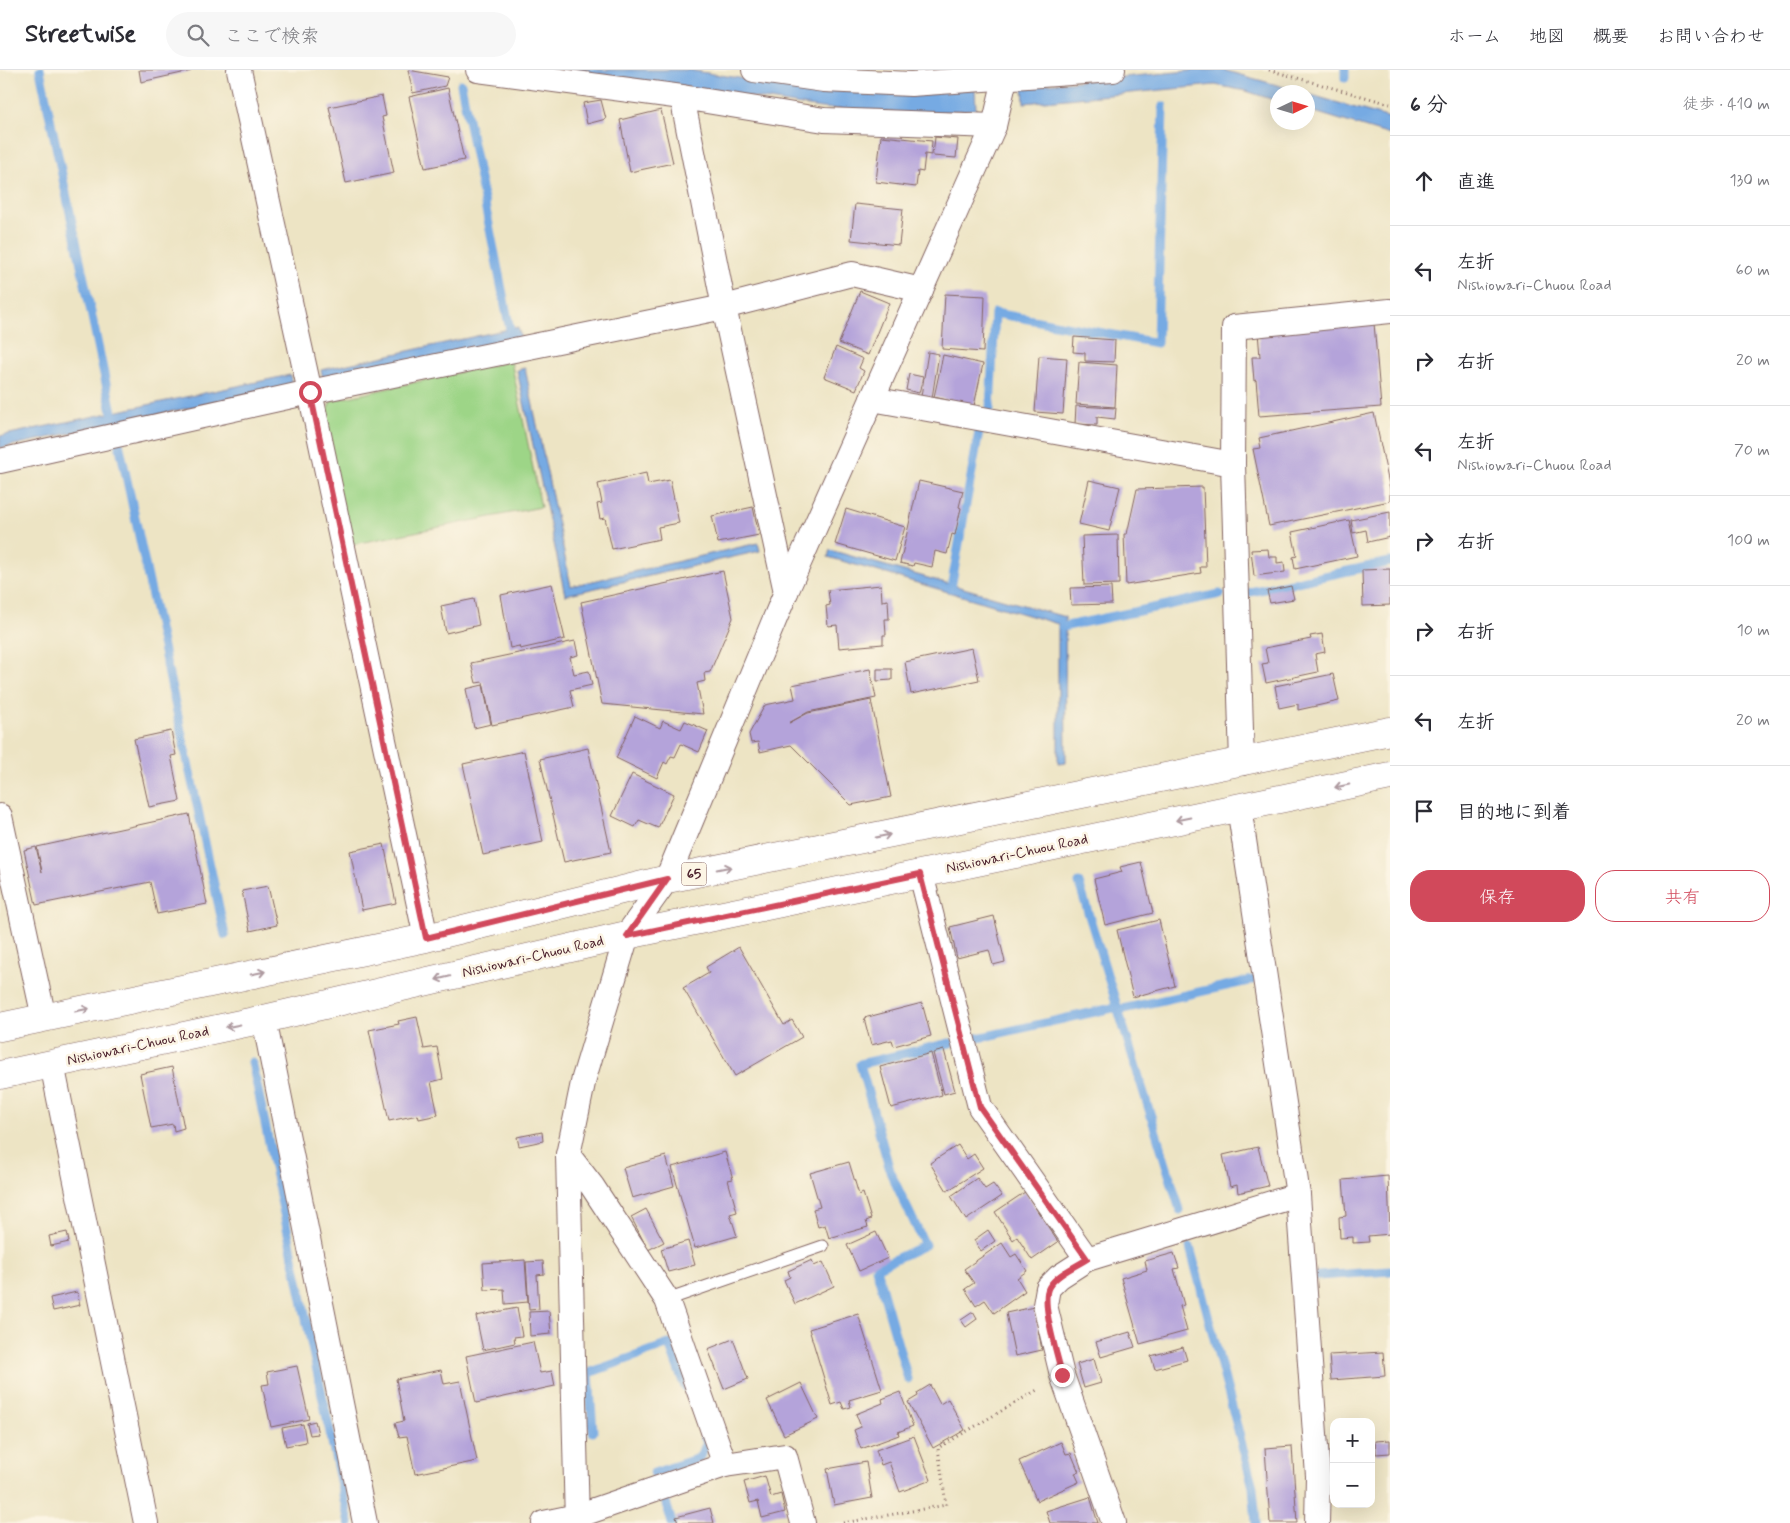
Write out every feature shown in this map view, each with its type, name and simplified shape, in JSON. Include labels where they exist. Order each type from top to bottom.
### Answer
[{"type":"main road","name":"65","points":[[0,1027],[426,938],[667,879],[1390,732]]},
{"type":"main road","name":"Nishiowari-Chuou Road","points":[[0,1074],[264,1020],[627,936],[1390,776]]},
{"type":"street","points":[[239,70],[310,392],[426,938]]},
{"type":"street","points":[[478,70],[682,97],[824,120],[994,126]]},
{"type":"street","points":[[754,70],[824,80],[911,84],[1007,73],[1113,70]]},
{"type":"street","points":[[577,1520],[568,1155],[584,1078],[627,936],[667,879],[786,592],[994,126],[1007,73]]},
{"type":"street","points":[[682,97],[724,307],[786,592]]},
{"type":"street","points":[[0,461],[310,392],[724,307],[852,274],[921,290]]},
{"type":"street","points":[[1242,763],[1233,464],[1234,327],[1390,311]]},
{"type":"street","points":[[872,399],[1233,464]]},
{"type":"street","points":[[1239,808],[1298,1195],[1318,1476],[1317,1523]]},
{"type":"street","points":[[0,816],[44,1018]]},
{"type":"street","points":[[920,874],[980,1107],[1087,1259]]},
{"type":"street","points":[[264,1020],[365,1523]]},
{"type":"street","points":[[52,1064],[146,1523]]},
{"type":"street","points":[[568,1155],[592,1186],[667,1300],[725,1465]]},
{"type":"street","points":[[1114,1523],[1062,1375],[1045,1305],[1048,1288],[1059,1277],[1087,1259],[1298,1195]]},
{"type":"street","points":[[544,1523],[577,1520],[725,1465],[785,1456],[803,1523]]},
{"type":"lane","points":[[667,1300],[823,1246]]},
{"type":"path","points":[[1269,70],[1390,104]]},
{"type":"path","points":[[843,1523],[946,1505],[938,1448],[1062,1375]]},
{"type":"green space","points":[[511,361],[541,507],[349,545],[323,419],[331,401]]},
{"type":"water","points":[[574,70],[688,70],[822,91],[975,89],[976,109],[921,114],[821,108]]},
{"type":"water","points":[[1200,70],[1223,70],[1277,85],[1270,85],[1270,99],[1246,91],[1215,85],[1024,103],[1023,86]]},
{"type":"water","points":[[1315,96],[1390,118],[1390,135],[1315,112]]},
{"type":"water","points":[[518,327],[521,339],[324,382],[321,370]]},
{"type":"water","points":[[525,368],[571,586],[758,543],[760,551],[565,595],[517,370]]},
{"type":"water","points":[[290,375],[292,386],[0,448],[0,436]]},
{"type":"water","points":[[830,550],[1065,617],[1066,763],[1058,764],[1058,624],[828,557]]},
{"type":"building","points":[[139,70],[191,70],[191,71],[141,82]]},
{"type":"building","points":[[408,70],[448,77],[445,86],[413,93]]},
{"type":"building","points":[[448,88],[464,160],[425,168],[409,97]]},
{"type":"building","points":[[382,96],[386,116],[382,117],[394,173],[346,183],[329,107]]},
{"type":"building","points":[[601,100],[606,119],[587,124],[583,103]]},
{"type":"building","points":[[661,110],[673,163],[630,172],[620,120]]},
{"type":"building","points":[[881,136],[932,141],[931,155],[925,154],[923,172],[918,171],[916,187],[876,182]]},
{"type":"building","points":[[935,137],[958,139],[956,158],[933,156]]},
{"type":"building","points":[[855,204],[903,209],[899,245],[851,240]]},
{"type":"building","points":[[860,291],[889,303],[868,355],[839,343]]},
{"type":"building","points":[[945,294],[985,296],[983,352],[942,349]]},
{"type":"building","points":[[1374,323],[1381,407],[1259,416],[1252,357],[1260,357],[1258,332]]},
{"type":"building","points":[[1074,337],[1115,340],[1114,362],[1085,361],[1085,353],[1073,352]]},
{"type":"building","points":[[836,347],[863,359],[859,368],[864,371],[856,390],[824,377]]},
{"type":"building","points":[[928,352],[939,354],[932,398],[921,396]]},
{"type":"building","points":[[943,355],[983,364],[974,406],[934,397]]},
{"type":"building","points":[[1039,356],[1067,358],[1063,414],[1035,412]]},
{"type":"building","points":[[1079,362],[1117,365],[1115,407],[1076,404]]},
{"type":"building","points":[[909,374],[923,377],[919,393],[906,390]]},
{"type":"building","points":[[1076,406],[1116,408],[1115,419],[1097,417],[1097,425],[1075,424]]},
{"type":"building","points":[[1374,413],[1390,489],[1390,501],[1269,526],[1253,449],[1261,448],[1259,438]]},
{"type":"building","points":[[646,473],[648,484],[670,480],[679,523],[658,527],[660,539],[612,549],[605,518],[600,519],[597,504],[602,503],[598,484]]},
{"type":"building","points":[[1089,480],[1120,487],[1109,531],[1079,524]]},
{"type":"building","points":[[919,481],[963,491],[955,535],[952,534],[947,554],[935,551],[932,567],[914,563],[913,566],[900,563]]},
{"type":"building","points":[[1203,487],[1206,567],[1200,567],[1201,573],[1126,585],[1124,534],[1127,534],[1137,489]]},
{"type":"building","points":[[753,507],[759,535],[718,543],[712,516]]},
{"type":"building","points":[[846,509],[905,527],[895,561],[835,544]]},
{"type":"building","points":[[1390,512],[1390,537],[1368,542],[1366,530],[1353,533],[1351,520]]},
{"type":"building","points":[[1349,520],[1357,556],[1295,569],[1293,557],[1297,556],[1292,532]]},
{"type":"building","points":[[1118,535],[1119,584],[1084,585],[1082,536]]},
{"type":"building","points":[[1268,549],[1269,557],[1277,557],[1277,563],[1284,562],[1285,572],[1254,576],[1251,550]]},
{"type":"building","points":[[1390,569],[1390,605],[1363,606],[1362,570]]},
{"type":"building","points":[[723,571],[733,618],[710,672],[704,673],[705,681],[697,683],[703,714],[602,704],[581,602]]},
{"type":"building","points":[[552,584],[565,639],[520,649],[519,646],[510,648],[501,595]]},
{"type":"building","points":[[881,585],[882,601],[888,600],[889,619],[885,619],[886,635],[883,635],[883,644],[839,648],[837,625],[828,626],[826,606],[830,605],[828,590]]},
{"type":"building","points":[[1291,586],[1294,599],[1270,603],[1267,591]]},
{"type":"building","points":[[1111,587],[1112,604],[1071,605],[1070,588]]},
{"type":"building","points":[[474,599],[479,625],[446,633],[441,606]]},
{"type":"building","points":[[1322,634],[1325,652],[1315,654],[1318,672],[1266,683],[1262,664],[1268,663],[1265,648],[1311,639],[1310,636]]},
{"type":"building","points":[[575,641],[578,655],[570,657],[574,674],[589,671],[592,685],[570,690],[574,707],[492,725],[483,682],[476,683],[471,663]]},
{"type":"building","points":[[972,648],[979,680],[911,694],[905,662]]},
{"type":"building","points":[[870,669],[876,698],[808,712],[789,723],[808,713],[871,700],[891,797],[851,805],[791,745],[760,752],[758,742],[751,743],[749,734],[765,705],[795,699],[792,685]]},
{"type":"building","points":[[877,669],[892,669],[892,680],[877,681]]},
{"type":"building","points":[[1333,674],[1339,701],[1298,710],[1298,704],[1279,708],[1275,686]]},
{"type":"building","points":[[483,685],[491,724],[474,728],[466,689]]},
{"type":"building","points":[[635,716],[660,728],[663,721],[681,729],[685,721],[708,731],[699,752],[681,744],[675,757],[671,756],[667,764],[664,762],[657,778],[616,758]]},
{"type":"building","points":[[171,731],[176,755],[171,756],[180,801],[149,807],[134,739]]},
{"type":"building","points":[[588,748],[611,852],[564,862],[540,759]]},
{"type":"building","points":[[524,751],[543,842],[483,855],[463,764]]},
{"type":"building","points":[[632,774],[674,794],[658,828],[639,820],[635,827],[612,816]]},
{"type":"building","points":[[189,814],[207,904],[157,914],[150,882],[36,905],[24,850],[36,847],[42,872],[37,847]]},
{"type":"building","points":[[384,844],[396,903],[362,910],[350,851]]},
{"type":"building","points":[[1141,862],[1153,913],[1105,925],[1094,879],[1122,872],[1120,867]]},
{"type":"building","points":[[268,886],[277,925],[250,931],[242,891]]},
{"type":"building","points":[[994,916],[1005,962],[993,965],[989,950],[957,958],[950,927]]},
{"type":"building","points":[[1159,920],[1175,986],[1133,997],[1117,930]]},
{"type":"building","points":[[739,947],[784,1025],[792,1020],[802,1037],[735,1076],[683,988],[709,973],[706,967]]},
{"type":"building","points":[[922,1003],[931,1036],[894,1046],[892,1040],[871,1045],[864,1018]]},
{"type":"building","points":[[417,1017],[424,1049],[437,1047],[443,1079],[431,1082],[438,1115],[419,1119],[418,1115],[389,1121],[369,1030],[399,1024],[398,1021]]},
{"type":"building","points":[[944,1050],[955,1091],[944,1094],[933,1053]]},
{"type":"building","points":[[931,1053],[942,1095],[891,1108],[880,1067]]},
{"type":"building","points":[[172,1067],[184,1128],[174,1131],[173,1124],[151,1128],[140,1074]]},
{"type":"building","points":[[542,1132],[543,1141],[519,1146],[517,1137]]},
{"type":"building","points":[[958,1145],[967,1159],[974,1154],[983,1168],[947,1191],[930,1163]]},
{"type":"building","points":[[1258,1147],[1268,1186],[1238,1193],[1237,1185],[1230,1187],[1223,1155]]},
{"type":"building","points":[[725,1152],[733,1179],[728,1180],[737,1212],[730,1214],[737,1236],[695,1248],[672,1167]]},
{"type":"building","points":[[666,1156],[674,1186],[632,1198],[623,1168]]},
{"type":"building","points":[[849,1162],[859,1195],[863,1193],[871,1219],[866,1221],[868,1227],[829,1238],[825,1225],[818,1227],[813,1209],[820,1207],[810,1173]]},
{"type":"building","points":[[1388,1176],[1390,1234],[1368,1236],[1369,1242],[1353,1243],[1353,1237],[1340,1238],[1339,1217],[1346,1216],[1343,1180]]},
{"type":"building","points":[[977,1178],[985,1189],[993,1184],[1002,1196],[966,1220],[951,1196]]},
{"type":"building","points":[[1025,1192],[1058,1242],[1032,1260],[1017,1237],[1013,1240],[995,1212]]},
{"type":"building","points":[[646,1209],[664,1242],[648,1250],[631,1217]]},
{"type":"building","points":[[988,1230],[995,1241],[981,1251],[974,1240]]},
{"type":"building","points":[[67,1232],[69,1242],[51,1246],[49,1236]]},
{"type":"building","points":[[876,1232],[888,1258],[859,1271],[847,1245]]},
{"type":"building","points":[[688,1241],[695,1265],[668,1272],[661,1249]]},
{"type":"building","points":[[1002,1243],[1011,1257],[1016,1254],[1027,1271],[1017,1278],[1025,1291],[994,1313],[985,1300],[976,1306],[965,1289],[974,1283],[964,1269]]},
{"type":"building","points":[[1174,1253],[1179,1268],[1174,1269],[1184,1305],[1180,1306],[1187,1331],[1140,1344],[1121,1278],[1147,1270],[1145,1261]]},
{"type":"building","points":[[525,1260],[528,1302],[505,1304],[504,1289],[485,1290],[483,1263]]},
{"type":"building","points":[[812,1260],[814,1266],[823,1262],[834,1286],[795,1304],[784,1280],[790,1277],[788,1271]]},
{"type":"building","points":[[543,1261],[544,1274],[537,1275],[539,1309],[529,1310],[526,1262]]},
{"type":"building","points":[[77,1292],[80,1305],[53,1311],[50,1298]]},
{"type":"building","points":[[1034,1307],[1042,1350],[1015,1356],[1006,1313]]},
{"type":"building","points":[[517,1308],[522,1336],[514,1337],[515,1343],[483,1350],[476,1316]]},
{"type":"building","points":[[549,1311],[551,1334],[530,1336],[529,1312]]},
{"type":"building","points":[[973,1312],[977,1319],[966,1327],[961,1320]]},
{"type":"building","points":[[858,1314],[882,1390],[849,1400],[851,1407],[844,1409],[841,1402],[832,1405],[809,1329]]},
{"type":"building","points":[[1130,1332],[1135,1347],[1101,1357],[1096,1342]]},
{"type":"building","points":[[733,1339],[748,1379],[724,1389],[708,1349]]},
{"type":"building","points":[[533,1342],[540,1373],[552,1371],[555,1386],[476,1403],[466,1356]]},
{"type":"building","points":[[1183,1347],[1187,1360],[1155,1369],[1151,1356]]},
{"type":"building","points":[[1383,1352],[1385,1376],[1331,1380],[1329,1355]]},
{"type":"building","points":[[1094,1359],[1101,1383],[1084,1388],[1077,1364]]},
{"type":"building","points":[[297,1366],[309,1419],[271,1427],[262,1385],[269,1384],[267,1372]]},
{"type":"building","points":[[441,1370],[444,1384],[460,1381],[477,1461],[415,1474],[407,1436],[399,1437],[395,1423],[404,1421],[396,1379]]},
{"type":"building","points":[[801,1383],[818,1419],[784,1435],[767,1400]]},
{"type":"building","points":[[930,1385],[940,1404],[948,1399],[965,1430],[933,1448],[908,1402],[918,1396],[917,1393]]},
{"type":"building","points":[[900,1392],[913,1426],[898,1432],[899,1435],[861,1449],[854,1430],[861,1427],[856,1414],[883,1403],[882,1399]]},
{"type":"building","points":[[315,1421],[318,1434],[310,1435],[307,1423]]},
{"type":"building","points":[[303,1424],[306,1442],[286,1446],[282,1428]]},
{"type":"building","points":[[914,1436],[931,1480],[900,1492],[889,1462],[881,1465],[876,1450]]},
{"type":"building","points":[[1390,1440],[1390,1453],[1376,1454],[1375,1441]]},
{"type":"building","points":[[1061,1442],[1066,1454],[1071,1453],[1079,1472],[1075,1473],[1079,1482],[1037,1501],[1019,1461]]},
{"type":"building","points":[[1292,1446],[1297,1523],[1270,1523],[1265,1448]]},
{"type":"building","points":[[866,1462],[872,1498],[834,1505],[827,1469]]},
{"type":"building","points":[[765,1476],[771,1497],[781,1494],[785,1512],[762,1518],[758,1501],[750,1503],[744,1482]]},
{"type":"building","points":[[1090,1497],[1098,1523],[1050,1523],[1046,1511]]},
{"type":"building","points":[[710,1508],[714,1523],[678,1523],[676,1517]]},
{"type":"waterway","points":[[40,70],[112,412]]},
{"type":"waterway","points":[[573,70],[595,74]]},
{"type":"waterway","points":[[1345,70],[1345,78]]},
{"type":"waterway","points":[[461,84],[510,330]]},
{"type":"waterway","points":[[990,409],[995,313],[1157,343],[1163,106]]},
{"type":"waterway","points":[[951,588],[979,432]]},
{"type":"waterway","points":[[119,443],[225,935]]},
{"type":"waterway","points":[[1250,592],[1390,562]]},
{"type":"waterway","points":[[1062,627],[1220,594]]},
{"type":"waterway","points":[[1079,883],[1180,1210]]},
{"type":"waterway","points":[[1118,1010],[1253,980]]},
{"type":"waterway","points":[[978,1038],[1117,1007]]},
{"type":"waterway","points":[[908,1379],[876,1268],[925,1245],[891,1174],[860,1064],[950,1043]]},
{"type":"waterway","points":[[252,1062],[349,1523]]},
{"type":"waterway","points":[[1190,1247],[1253,1487],[1256,1523]]},
{"type":"waterway","points":[[1318,1276],[1390,1271]]},
{"type":"waterway","points":[[593,1432],[589,1373],[669,1344],[685,1387]]},
{"type":"waterway","points":[[654,1473],[699,1458],[707,1443],[704,1436]]},
{"type":"waterway","points":[[665,1499],[672,1523]]},
{"type":"route","points":[[310,392],[426,938],[667,879],[627,936],[920,874],[980,1107],[1087,1259],[1059,1277],[1048,1288],[1045,1305],[1062,1375]]}]
